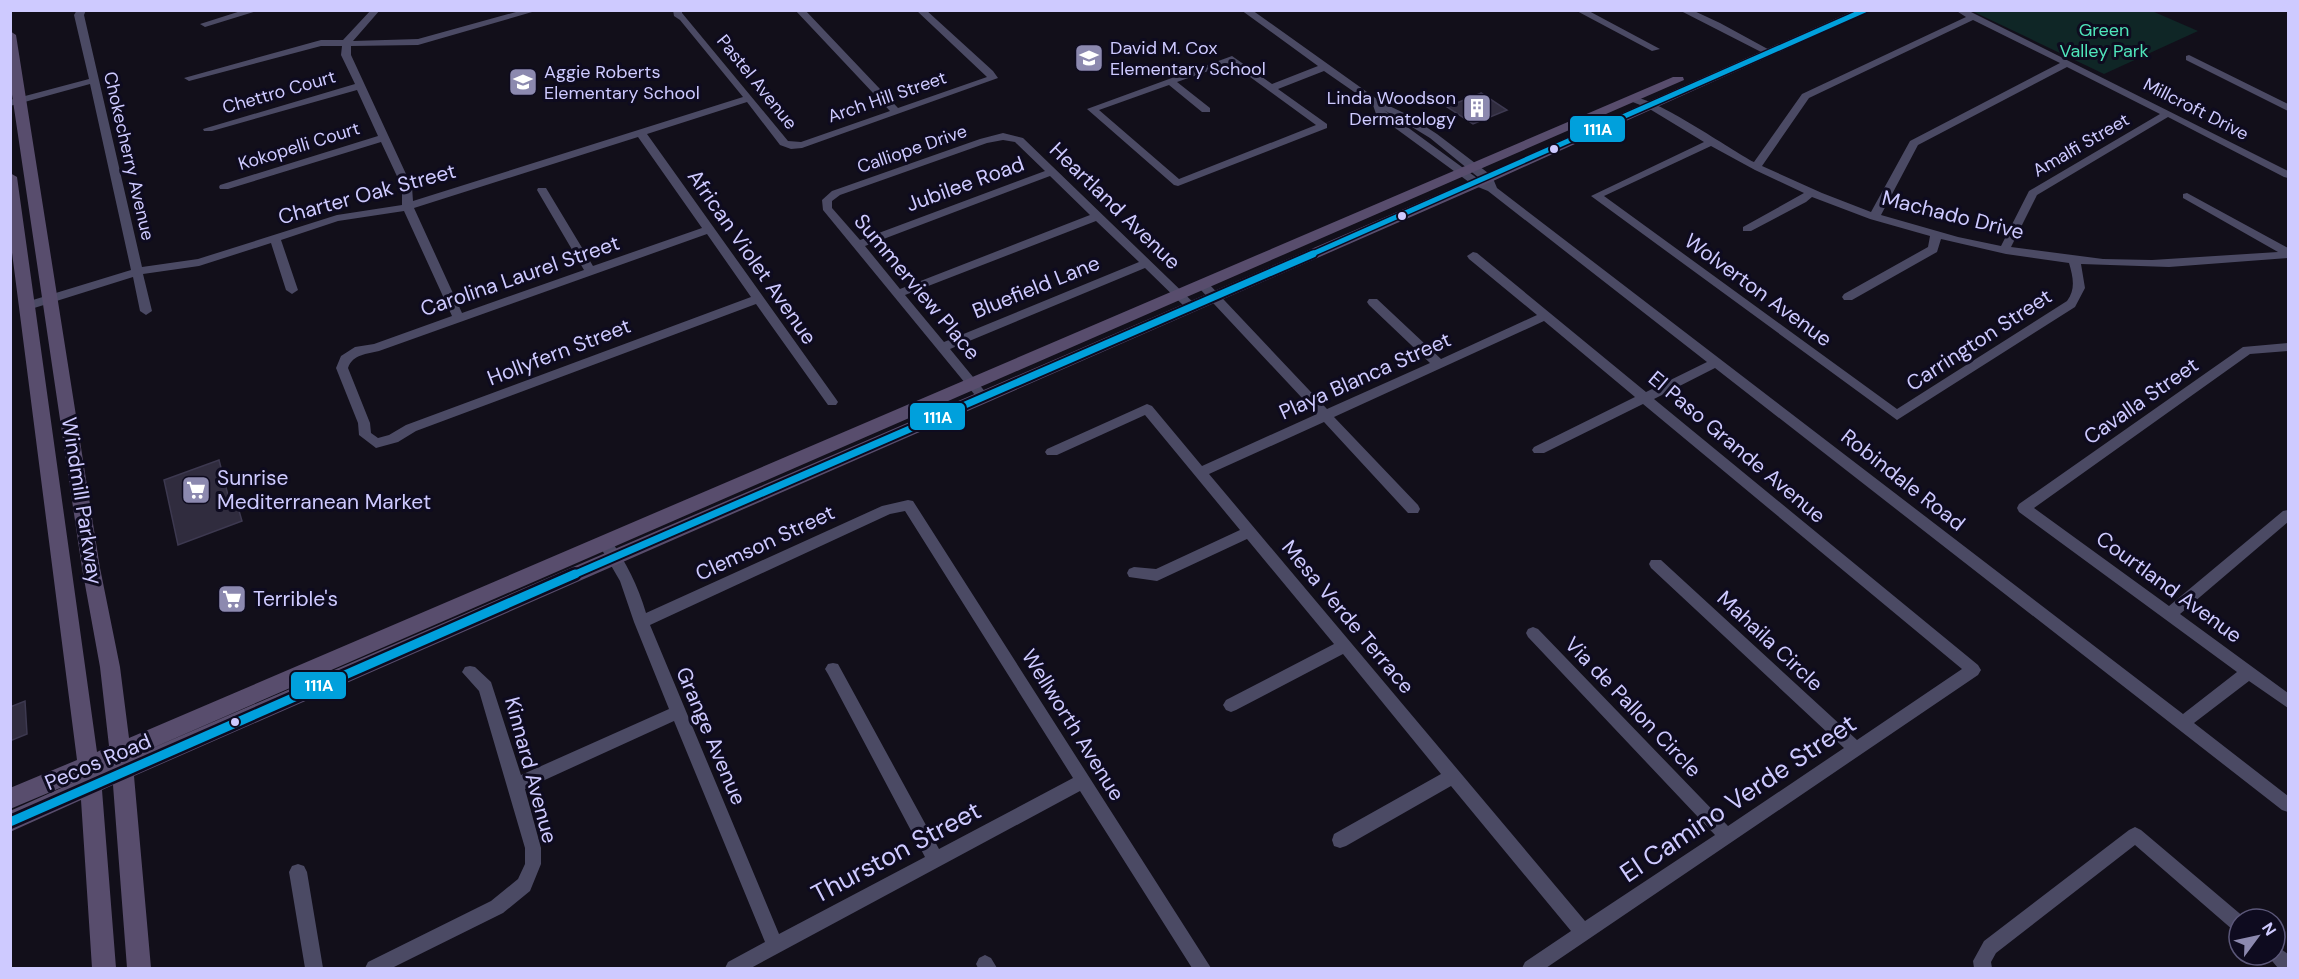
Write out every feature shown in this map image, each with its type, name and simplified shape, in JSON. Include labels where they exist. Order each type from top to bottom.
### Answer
[{"type":"main road","name":"Pecos Road","points":[[10,822],[89,776],[122,761],[1209,291],[1356,221],[1479,178],[1634,99],[1839,10]]},
{"type":"main road","name":"Pecos Road","points":[[1209,291],[1331,245],[1479,178],[1652,106],[1866,10]]},
{"type":"main road","name":"Windmill Parkway","points":[[10,35],[15,101],[52,299],[90,563],[100,607],[122,761],[139,969]]},
{"type":"main road","name":"Windmill Parkway","points":[[10,177],[89,776],[104,969]]},
{"type":"main road","points":[[1331,245],[1359,225],[1356,221]]},
{"type":"main road","name":"Pecos Road","points":[[10,799],[89,776]]},
{"type":"street","name":"Chokecherry Avenue","points":[[82,10],[79,15],[139,271],[146,311]]},
{"type":"street","points":[[205,24],[256,10]]},
{"type":"street","points":[[376,10],[347,42],[346,55],[406,187],[408,207],[459,318]]},
{"type":"street","points":[[189,78],[310,45],[347,42],[395,44],[418,42],[535,10]]},
{"type":"street","name":"Pastel Avenue","points":[[678,10],[677,14],[683,18],[784,143],[792,146]]},
{"type":"street","points":[[799,10],[896,111]]},
{"type":"street","name":"Arch Hill Street","points":[[792,146],[802,145],[993,78],[920,10]]},
{"type":"street","name":"Robindale Road","points":[[1245,10],[1377,104],[1380,112],[1479,178],[2289,805]]},
{"type":"street","points":[[1579,10],[1655,50]]},
{"type":"street","points":[[1683,10],[1770,53]]},
{"type":"street","name":"Millcroft Drive","points":[[1959,10],[2289,175]]},
{"type":"street","points":[[1756,167],[1805,96],[1973,17]]},
{"type":"street","points":[[2189,58],[2289,108]]},
{"type":"street","points":[[1232,59],[1271,88],[1323,126],[1178,183],[1092,108],[1232,59]]},
{"type":"street","points":[[1874,216],[1914,143],[2067,63]]},
{"type":"street","points":[[1271,88],[1325,67]]},
{"type":"street","points":[[15,101],[95,81]]},
{"type":"street","points":[[1170,81],[1206,110]]},
{"type":"street","name":"Chettro Court","points":[[208,129],[360,86]]},
{"type":"street","name":"Charter Oak Street","points":[[27,306],[139,271],[199,262],[337,219],[408,207],[749,98]]},
{"type":"street","name":"Machado Drive","points":[[1634,99],[1652,106],[1756,167],[1810,193],[1874,216],[1935,234],[2006,249],[2074,259],[2154,264],[2289,254]]},
{"type":"street","name":"Amalfi Street","points":[[2006,249],[2033,193],[2168,113]]},
{"type":"street","name":"African Violet Avenue","points":[[641,133],[832,402]]},
{"type":"street","name":"Calliope Drive","points":[[827,200],[836,193],[978,143],[999,136],[1010,136]]},
{"type":"street","name":"Heartland Avenue","points":[[1010,136],[1018,140],[1186,301]]},
{"type":"street","name":"Kokopelli Court","points":[[224,187],[384,138]]},
{"type":"street","name":"Wolverton Avenue","points":[[1712,142],[1596,196],[1897,415]]},
{"type":"street","name":"Jubilee Road","points":[[857,245],[1052,172]]},
{"type":"street","points":[[542,190],[591,272]]},
{"type":"street","points":[[1747,229],[1802,200],[1810,193]]},
{"type":"street","points":[[2187,196],[2289,254]]},
{"type":"street","name":"Summerview Place","points":[[827,200],[827,208],[978,391]]},
{"type":"street","points":[[897,294],[1098,216]]},
{"type":"street","name":"Carolina Laurel Street","points":[[345,359],[359,351],[375,348],[709,229]]},
{"type":"street","points":[[1848,297],[1933,249],[1935,234]]},
{"type":"street","points":[[275,238],[292,290]]},
{"type":"street","name":"El Paso Grande Avenue","points":[[1473,256],[1973,670]]},
{"type":"street","name":"Carrington Street","points":[[1897,415],[2071,304],[2079,295],[2081,284],[2074,259]]},
{"type":"street","name":"Bluefield Lane","points":[[941,348],[1147,263]]},
{"type":"street","points":[[1209,291],[1413,509]]},
{"type":"street","name":"Hollyfern Street","points":[[345,359],[342,368],[364,423],[365,435],[376,443],[393,439],[411,428],[758,299]]},
{"type":"street","points":[[1372,302],[1439,364]]},
{"type":"street","name":"Playa Blanca Street","points":[[1200,472],[1546,316]]},
{"type":"street","name":"Cavalla Street","points":[[2024,508],[2247,350],[2289,347]]},
{"type":"street","points":[[1539,450],[1716,362]]},
{"type":"street","name":"Mesa Verde Terrace","points":[[1052,452],[1147,409],[1584,933]]},
{"type":"street","name":"Clemson Street","points":[[641,622],[887,510],[908,505]]},
{"type":"street","name":"Wellworth Avenue","points":[[908,505],[1202,969]]},
{"type":"street","name":"Courtland Avenue","points":[[2024,508],[2289,701]]},
{"type":"street","points":[[2170,614],[2289,515]]},
{"type":"street","points":[[1134,573],[1156,575],[1250,532]]},
{"type":"street","name":"Grange Avenue","points":[[611,550],[637,604],[641,622],[775,946]]},
{"type":"street","name":"Mahaila Circle","points":[[1656,564],[1856,749]]},
{"type":"street","name":"Via de Pallon Circle","points":[[1533,633],[1727,836]]},
{"type":"street","points":[[1231,705],[1345,646]]},
{"type":"street","points":[[833,669],[936,860]]},
{"type":"street","name":"El Camino Verde Street","points":[[1531,969],[1973,670]]},
{"type":"street","name":"Kinnard Avenue","points":[[374,969],[497,907],[524,885],[533,864],[532,848],[516,785],[486,687],[470,672]]},
{"type":"street","points":[[2182,723],[2249,672]]},
{"type":"street","points":[[516,785],[678,712]]},
{"type":"street","points":[[1340,840],[1454,776]]},
{"type":"street","name":"Thurston Street","points":[[734,969],[1083,781]]},
{"type":"street","points":[[1983,969],[1982,961],[1990,947],[2135,834],[2227,914]]},
{"type":"street","points":[[298,872],[314,969]]},
{"type":"green space","name":"Green Valley Park","points":[[1972,11],[2152,11],[2198,31],[2104,74]]},
{"type":"building","name":"Linda Woodson Dermatology","points":[[1481,93],[1507,110],[1473,124],[1447,107]]},
{"type":"building","name":"Sunrise Mediterranean Market","points":[[219,460],[231,507],[237,504],[242,521],[178,545],[164,480]]},
{"type":"building","points":[[25,701],[27,734],[10,741],[10,707]]},
{"type":"transit line","name":"111A","points":[[10,822],[122,771],[1488,178],[1865,10]]},
{"type":"place","name":"David M. Cox Elementary School","points":[[1089,58]]},
{"type":"place","name":"Aggie Roberts Elementary School","points":[[523,82]]},
{"type":"place","name":"Linda Woodson Dermatology","points":[[1477,108]]},
{"type":"place","name":"Sunrise Mediterranean Market","points":[[196,490]]},
{"type":"place","name":"Terrible's","points":[[232,599]]}]
